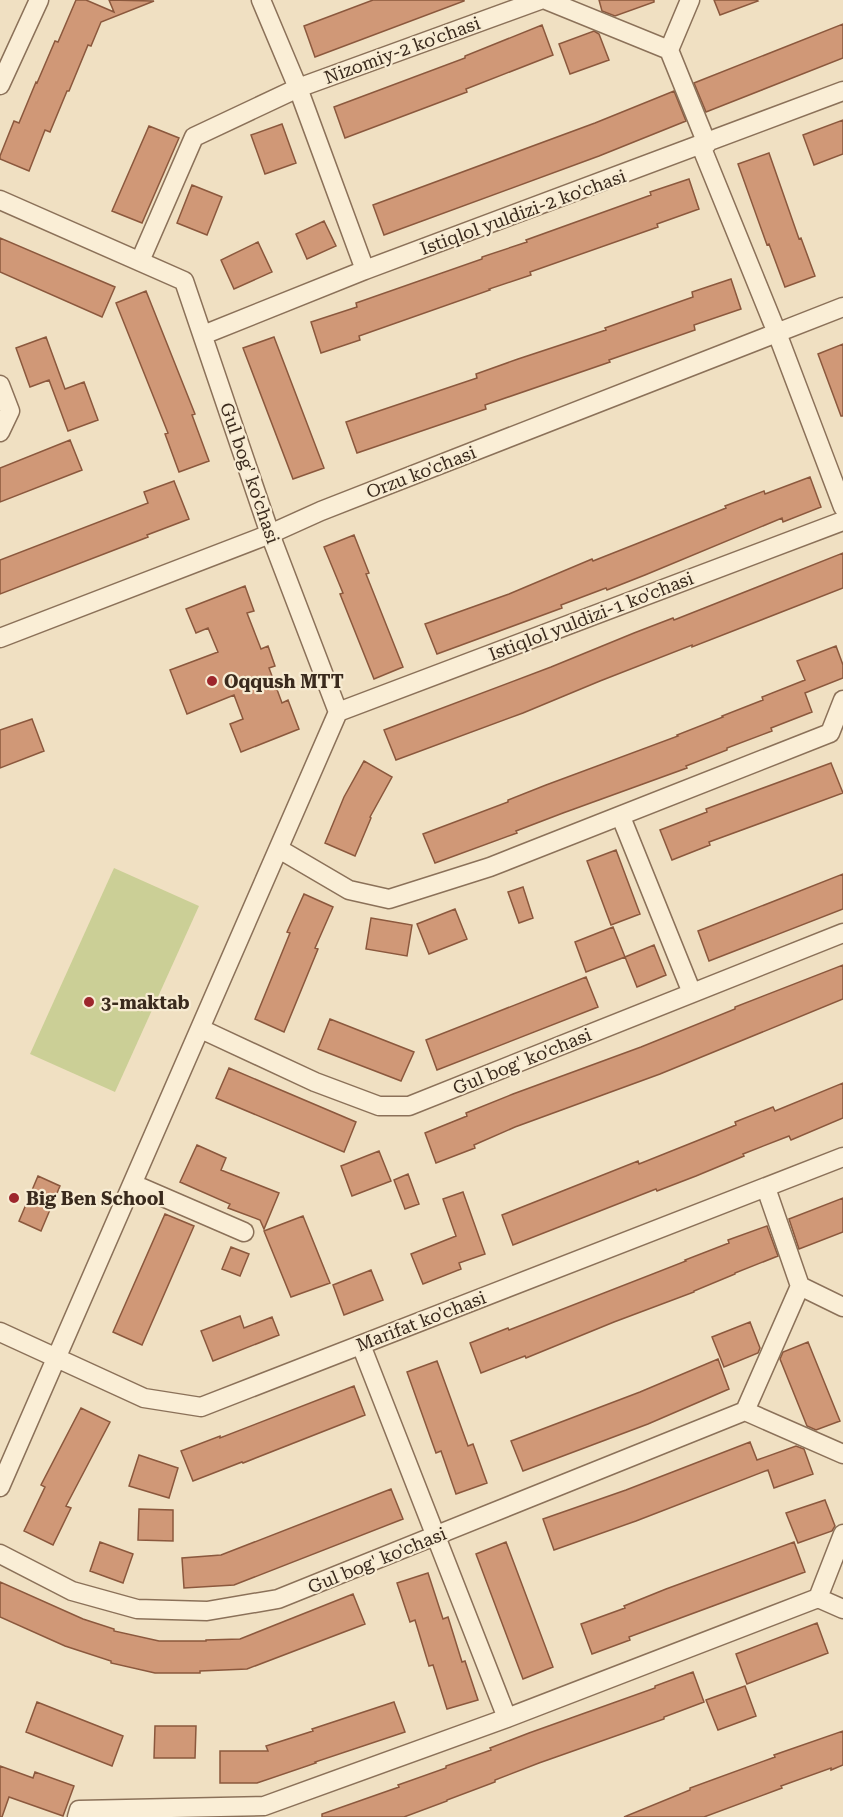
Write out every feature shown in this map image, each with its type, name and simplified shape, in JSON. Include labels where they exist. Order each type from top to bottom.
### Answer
[{"type":"street","points":[[0,85],[39,0]]},
{"type":"street","points":[[261,0],[298,88],[365,270]]},
{"type":"street","name":"Nizomiy-2 ko'chasi","points":[[140,261],[194,137],[298,88],[540,0]]},
{"type":"street","points":[[546,0],[669,50]]},
{"type":"street","points":[[690,0],[669,50],[843,507]]},
{"type":"street","name":"Istiqlol yuldizi-2 ko'chasi","points":[[203,335],[365,270],[704,145],[843,91]]},
{"type":"street","name":"Gul bog' ko'chasi","points":[[0,200],[184,281],[270,534],[338,712]]},
{"type":"street","name":"Orzu ko'chasi","points":[[0,638],[270,534],[321,511],[843,307]]},
{"type":"street","points":[[0,385],[10,411],[0,432]]},
{"type":"street","name":"Istiqlol yuldizi-1 ko'chasi","points":[[338,712],[843,521]]},
{"type":"street","points":[[279,849],[349,890],[389,899],[490,867],[836,736],[843,700]]},
{"type":"street","points":[[0,1487],[338,712]]},
{"type":"street","points":[[621,817],[692,993]]},
{"type":"street","name":"Gul bog' ko'chasi","points":[[201,1029],[315,1082],[379,1106],[409,1106],[843,933]]},
{"type":"street","name":"Marifat ko'chasi","points":[[0,1332],[144,1398],[201,1407],[843,1157]]},
{"type":"street","points":[[133,1184],[244,1232]]},
{"type":"street","points":[[766,1188],[800,1286],[745,1411],[843,1454]]},
{"type":"street","points":[[800,1286],[843,1307]]},
{"type":"street","points":[[361,1345],[507,1718]]},
{"type":"street","name":"Gul bog' ko'chasi","points":[[0,1554],[72,1591],[137,1609],[207,1611],[278,1599],[745,1411]]},
{"type":"street","points":[[818,1598],[843,1533]]},
{"type":"street","points":[[78,1814],[264,1806],[507,1718],[818,1598],[843,1610]]},
{"type":"green space","points":[[114,868],[199,906],[115,1092],[30,1054]]},
{"type":"building","points":[[76,0],[86,0],[114,12],[109,0],[154,1],[101,22],[91,46],[88,45],[50,132],[45,130],[29,171],[0,159],[0,156],[14,121],[19,123],[55,41],[58,42]]},
{"type":"building","points":[[373,0],[464,1],[315,57],[304,26]]},
{"type":"building","points":[[599,0],[654,0],[654,2],[615,16],[602,11]]},
{"type":"building","points":[[714,0],[757,0],[758,1],[720,15]]},
{"type":"building","points":[[843,24],[843,58],[706,112],[694,83]]},
{"type":"building","points":[[542,25],[553,55],[466,89],[467,92],[345,138],[334,107],[465,58],[465,56]]},
{"type":"building","points":[[594,31],[599,34],[609,60],[570,74],[559,44]]},
{"type":"building","points":[[674,91],[686,121],[599,156],[384,235],[373,205],[595,123]]},
{"type":"building","points":[[843,120],[843,154],[814,165],[803,135]]},
{"type":"building","points":[[282,124],[296,163],[265,174],[251,135]]},
{"type":"building","points":[[149,126],[179,138],[142,223],[112,211]]},
{"type":"building","points":[[769,153],[799,239],[801,238],[815,276],[785,287],[769,244],[767,245],[738,164]]},
{"type":"building","points":[[689,179],[699,209],[657,224],[658,227],[530,272],[531,275],[359,336],[360,340],[321,353],[311,322],[357,307],[356,303],[482,259],[482,257],[527,242],[526,240],[651,195],[650,192]]},
{"type":"building","points":[[192,185],[222,197],[207,235],[177,223]]},
{"type":"building","points":[[324,221],[336,246],[307,259],[296,234]]},
{"type":"building","points":[[0,238],[115,287],[102,317],[0,272]]},
{"type":"building","points":[[258,242],[272,272],[234,289],[221,260]]},
{"type":"building","points":[[731,279],[741,309],[694,325],[695,330],[609,360],[610,362],[485,405],[486,409],[357,453],[346,422],[477,378],[476,374],[606,330],[605,328],[693,297],[692,292]]},
{"type":"building","points":[[146,291],[195,414],[192,415],[209,461],[179,472],[165,434],[168,433],[116,303]]},
{"type":"building","points":[[46,337],[65,389],[84,382],[98,420],[68,431],[49,380],[30,387],[16,348]]},
{"type":"building","points":[[274,337],[324,468],[293,479],[243,348]]},
{"type":"building","points":[[843,344],[843,416],[841,416],[818,354]]},
{"type":"building","points":[[70,440],[82,470],[0,502],[0,468]]},
{"type":"building","points":[[810,477],[821,507],[783,522],[782,518],[607,590],[606,588],[561,605],[562,608],[437,654],[425,624],[509,594],[764,491],[765,494]]},
{"type":"building","points":[[174,481],[189,519],[0,594],[0,560],[148,503],[144,492]]},
{"type":"building","points":[[354,535],[369,573],[366,574],[403,667],[374,679],[324,547]]},
{"type":"building","points":[[843,553],[843,588],[396,760],[384,730]]},
{"type":"building","points":[[245,586],[254,611],[247,613],[261,649],[268,646],[275,666],[269,668],[282,703],[288,700],[299,729],[241,752],[230,724],[243,719],[234,695],[187,714],[170,670],[218,652],[208,628],[196,633],[186,609]]},
{"type":"building","points":[[836,646],[843,665],[843,678],[805,693],[812,712],[686,766],[687,768],[435,863],[423,834],[678,736],[763,700],[762,697],[805,680],[797,661]]},
{"type":"building","points":[[32,719],[44,751],[0,768],[0,730]]},
{"type":"building","points":[[364,761],[392,777],[370,817],[355,856],[325,843],[344,797]]},
{"type":"building","points":[[831,763],[843,793],[709,842],[710,845],[672,860],[660,830],[707,812],[706,809]]},
{"type":"building","points":[[616,850],[640,914],[611,925],[587,861]]},
{"type":"building","points":[[843,874],[843,909],[709,961],[698,931]]},
{"type":"building","points":[[523,887],[533,918],[519,923],[508,892]]},
{"type":"building","points":[[304,894],[333,907],[284,1032],[255,1019],[290,933],[287,932]]},
{"type":"building","points":[[455,909],[467,939],[429,954],[417,924]]},
{"type":"building","points":[[371,918],[412,925],[407,956],[366,949]]},
{"type":"building","points":[[613,927],[625,957],[586,972],[575,942]]},
{"type":"building","points":[[654,945],[666,975],[637,987],[625,957]]},
{"type":"building","points":[[843,965],[843,999],[660,1074],[515,1127],[474,1145],[475,1148],[436,1163],[425,1133],[467,1116],[466,1113],[641,1047]]},
{"type":"building","points":[[586,977],[598,1007],[437,1070],[426,1040]]},
{"type":"building","points":[[330,1019],[414,1052],[401,1081],[318,1049]]},
{"type":"building","points":[[229,1068],[356,1122],[344,1152],[216,1098]]},
{"type":"building","points":[[843,1083],[843,1118],[791,1140],[789,1136],[696,1176],[657,1191],[656,1189],[513,1245],[502,1215],[638,1161],[639,1164],[736,1125],[735,1122],[773,1107],[775,1111]]},
{"type":"building","points":[[197,1145],[226,1158],[221,1170],[279,1193],[264,1229],[260,1220],[228,1208],[230,1204],[180,1182]]},
{"type":"building","points":[[379,1151],[391,1181],[352,1196],[341,1166]]},
{"type":"building","points":[[408,1174],[419,1204],[405,1209],[394,1180]]},
{"type":"building","points":[[38,1176],[60,1186],[41,1231],[19,1221]]},
{"type":"building","points":[[463,1192],[485,1254],[459,1263],[461,1269],[423,1284],[411,1254],[456,1236],[443,1199]]},
{"type":"building","points":[[843,1198],[843,1232],[799,1249],[789,1219]]},
{"type":"building","points":[[165,1214],[194,1226],[142,1345],[113,1332]]},
{"type":"building","points":[[303,1216],[330,1283],[291,1297],[264,1231]]},
{"type":"building","points":[[767,1226],[778,1256],[694,1292],[526,1358],[525,1356],[481,1373],[470,1343],[686,1261],[729,1243],[728,1240]]},
{"type":"building","points":[[231,1247],[249,1254],[240,1276],[222,1269]]},
{"type":"building","points":[[371,1270],[383,1300],[344,1315],[333,1285]]},
{"type":"building","points":[[240,1316],[244,1328],[272,1317],[279,1335],[213,1361],[201,1331]]},
{"type":"building","points":[[750,1322],[760,1348],[758,1353],[724,1367],[712,1337]]},
{"type":"building","points":[[808,1342],[840,1421],[816,1430],[807,1426],[780,1359],[783,1352]]},
{"type":"building","points":[[718,1359],[729,1389],[648,1424],[523,1471],[511,1441],[640,1392]]},
{"type":"building","points":[[437,1361],[468,1446],[473,1444],[487,1483],[456,1494],[441,1451],[436,1453],[407,1372]]},
{"type":"building","points":[[354,1386],[365,1415],[193,1481],[181,1451]]},
{"type":"building","points":[[81,1408],[110,1422],[66,1506],[71,1508],[53,1545],[24,1531],[45,1487],[41,1485]]},
{"type":"building","points":[[750,1442],[757,1460],[796,1446],[804,1449],[813,1474],[774,1488],[768,1470],[554,1550],[543,1519]]},
{"type":"building","points":[[139,1455],[178,1468],[169,1498],[129,1486]]},
{"type":"building","points":[[391,1489],[403,1519],[234,1585],[184,1588],[182,1558],[221,1555]]},
{"type":"building","points":[[825,1500],[835,1526],[832,1531],[798,1543],[786,1513]]},
{"type":"building","points":[[139,1509],[173,1510],[173,1541],[138,1540]]},
{"type":"building","points":[[100,1542],[133,1554],[123,1583],[90,1571]]},
{"type":"building","points":[[506,1542],[553,1667],[523,1679],[476,1554]]},
{"type":"building","points":[[794,1542],[805,1572],[629,1637],[630,1640],[592,1654],[581,1624],[625,1608],[624,1606],[666,1589]]},
{"type":"building","points":[[428,1573],[443,1619],[448,1617],[462,1662],[465,1661],[478,1700],[447,1709],[433,1665],[429,1666],[415,1620],[410,1622],[397,1583]]},
{"type":"building","points":[[0,1582],[83,1619],[114,1629],[114,1631],[159,1641],[240,1639],[353,1594],[365,1624],[247,1669],[200,1671],[200,1673],[155,1673],[111,1663],[111,1661],[65,1646],[0,1617]]},
{"type":"building","points":[[817,1623],[828,1653],[747,1684],[736,1654]]},
{"type":"building","points":[[693,1672],[704,1702],[664,1717],[664,1719],[539,1763],[404,1817],[322,1817],[322,1814],[399,1787],[398,1785],[491,1750],[490,1748]]},
{"type":"building","points":[[745,1686],[756,1716],[718,1730],[706,1700]]},
{"type":"building","points":[[37,1702],[123,1736],[112,1766],[26,1732]]},
{"type":"building","points":[[394,1702],[405,1732],[257,1783],[220,1783],[220,1751],[268,1751],[266,1746]]},
{"type":"building","points":[[155,1726],[196,1726],[195,1758],[154,1758]]},
{"type":"building","points":[[843,1731],[843,1765],[831,1770],[831,1768],[781,1786],[782,1788],[704,1817],[624,1817],[690,1790],[690,1788],[775,1757],[774,1755]]},
{"type":"building","points":[[0,1766],[33,1778],[35,1772],[74,1786],[63,1816],[9,1797],[2,1817],[0,1817]]},
{"type":"place","name":"Oqqush MTT","points":[[212,681]]},
{"type":"place","name":"3-maktab","points":[[89,1002]]},
{"type":"place","name":"Big Ben School","points":[[14,1198]]}]
